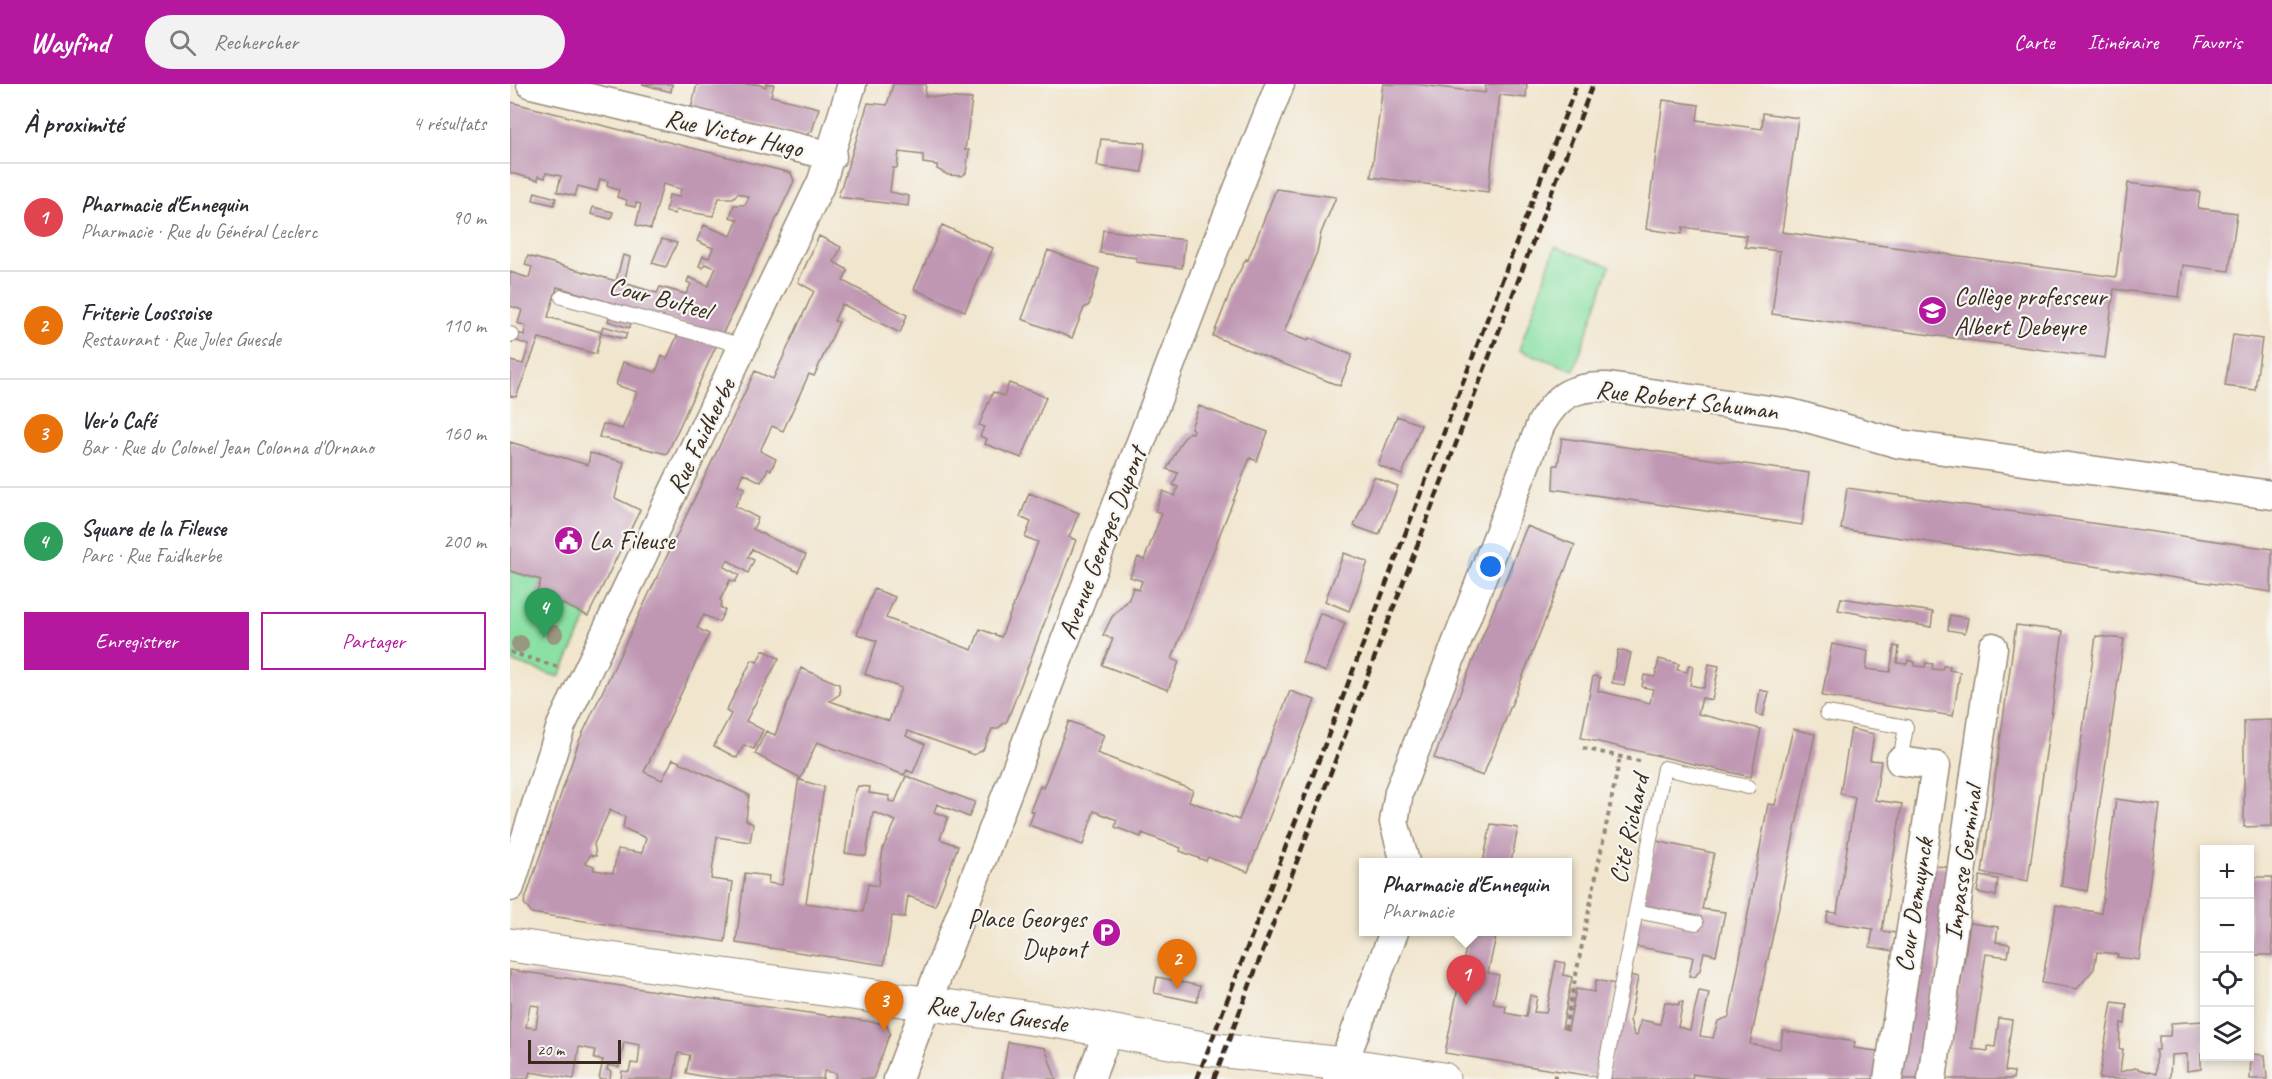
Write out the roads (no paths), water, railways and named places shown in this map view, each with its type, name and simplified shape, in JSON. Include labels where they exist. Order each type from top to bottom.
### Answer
[{"type":"street","name":"Rue Victor Hugo","points":[[531,84],[832,156]]},
{"type":"street","name":"Rue Faidherbe","points":[[510,887],[561,726],[744,346],[832,156],[852,84]]},
{"type":"street","name":"Avenue Georges Dupont","points":[[898,1079],[1280,84]]},
{"type":"street","name":"Rue Robert Schuman","points":[[1404,858],[1394,822],[1399,792],[1541,424],[1560,399],[1574,391],[1587,386],[1608,387],[1758,407],[1826,422],[1900,444],[2272,495]]},
{"type":"street","name":"Impasse Germinal","points":[[1932,1079],[1993,647]]},
{"type":"street","name":"Cour Demuynck","points":[[1887,1079],[1936,766],[1900,760]]},
{"type":"street","points":[[1340,1072],[1392,936]]},
{"type":"street","name":"Rue Jules Guesde","points":[[510,945],[1066,1023],[1253,1056],[1305,1060],[1340,1072],[1443,1079]]},
{"type":"street","points":[[1090,1079],[1108,1032]]},
{"type":"lane","name":"Cour Bulteel","points":[[562,297],[744,346]]},
{"type":"lane","points":[[1827,713],[1906,727],[1900,760]]},
{"type":"lane","name":"Cité Richard","points":[[1603,1079],[1664,768],[1748,787]]},
{"type":"lane","name":"Cité Richard","points":[[1636,911],[1696,923]]},
{"type":"railway","points":[[1197,1079],[1577,84]]},
{"type":"railway","points":[[1214,1079],[1593,84]]},
{"type":"place","name":"Collège professeur Albert Debeyre","points":[[1933,311]]},
{"type":"place","name":"La Fileuse","points":[[568,540]]},
{"type":"place","name":"Square de la Fileuse","points":[[544,638]]},
{"type":"place","name":"Place Georges Dupont","points":[[1107,933]]},
{"type":"place","name":"Friterie Loossoise","points":[[1177,989]]},
{"type":"place","name":"Pharmacie d'Ennequin","points":[[1466,1005]]},
{"type":"place","name":"Ver'o Café","points":[[884,1031]]}]
